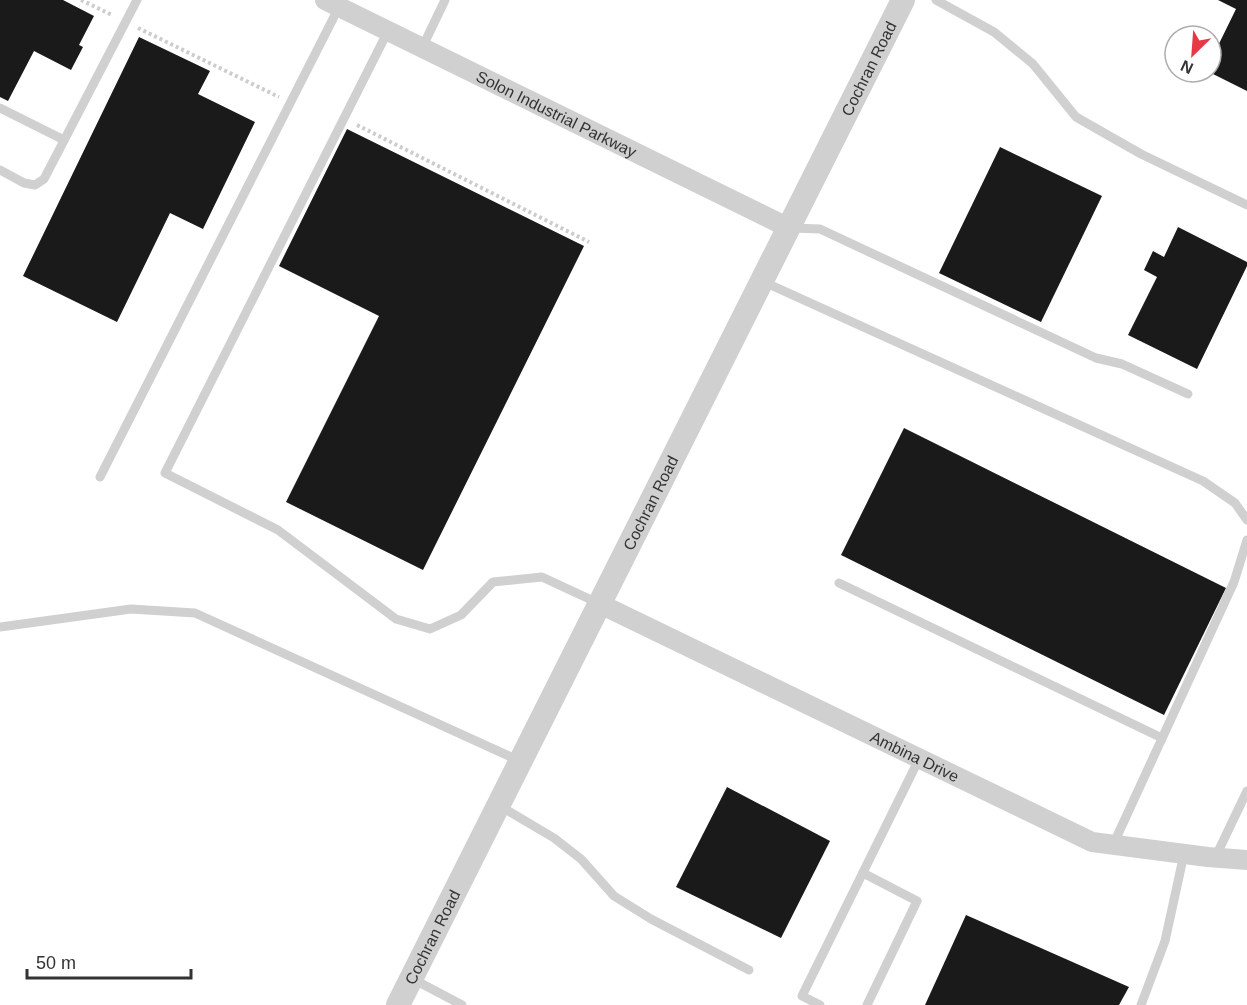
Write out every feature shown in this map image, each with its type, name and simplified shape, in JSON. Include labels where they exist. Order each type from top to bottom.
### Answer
[{"type":"street","name":"Cochran Road","points":[[398,1005],[903,0]]},
{"type":"street","name":"Solon Industrial Parkway","points":[[332,4],[789,228]]},
{"type":"street","name":"Ambina Drive","points":[[598,603],[1092,842],[1247,860]]},
{"type":"lane","points":[[0,170],[24,183],[35,184],[44,179],[137,0]]},
{"type":"lane","points":[[422,48],[445,0]]},
{"type":"lane","points":[[936,0],[994,32],[1025,57],[1076,117],[1141,154],[1247,206]]},
{"type":"lane","points":[[100,477],[290,103],[332,4]]},
{"type":"lane","points":[[388,31],[165,472],[278,530],[396,620],[430,629],[461,615],[494,582],[542,577],[598,603]]},
{"type":"lane","points":[[0,108],[64,140]]},
{"type":"lane","points":[[789,228],[820,229],[1096,358],[1122,364],[1188,394]]},
{"type":"lane","points":[[762,281],[1203,480],[1235,503],[1247,520]]},
{"type":"lane","points":[[1113,844],[1234,582],[1247,540]]},
{"type":"lane","points":[[838,583],[1162,738]]},
{"type":"lane","points":[[0,627],[131,609],[195,613],[520,761]]},
{"type":"lane","points":[[820,1005],[802,996],[920,759]]},
{"type":"lane","points":[[1215,858],[1247,790]]},
{"type":"lane","points":[[498,805],[554,838],[581,859],[614,896],[651,919],[749,970]]},
{"type":"lane","points":[[1141,1005],[1165,941],[1184,854]]},
{"type":"lane","points":[[863,873],[917,901],[867,1005]]},
{"type":"lane","points":[[411,978],[462,1005]]},
{"type":"path","points":[[81,0],[290,103]]},
{"type":"path","points":[[344,118],[589,242]]},
{"type":"building","points":[[0,0],[63,0],[94,16],[79,45],[83,47],[71,70],[34,51],[8,101],[0,97]]},
{"type":"building","points":[[1218,0],[1247,0],[1247,91],[1223,79],[1223,36],[1236,9]]},
{"type":"building","points":[[139,37],[210,71],[198,94],[255,122],[203,229],[170,213],[117,322],[23,276]]},
{"type":"building","points":[[347,129],[584,246],[423,570],[286,502],[379,316],[279,266]]},
{"type":"building","points":[[1000,147],[1102,196],[1041,322],[939,273]]},
{"type":"building","points":[[1178,227],[1247,262],[1197,369],[1128,335],[1157,277],[1144,270],[1153,251],[1164,257]]},
{"type":"building","points":[[904,428],[1226,588],[1164,715],[841,555]]},
{"type":"building","points":[[727,787],[830,841],[781,938],[676,887]]},
{"type":"building","points":[[966,915],[1129,987],[1119,1005],[925,1005]]}]
